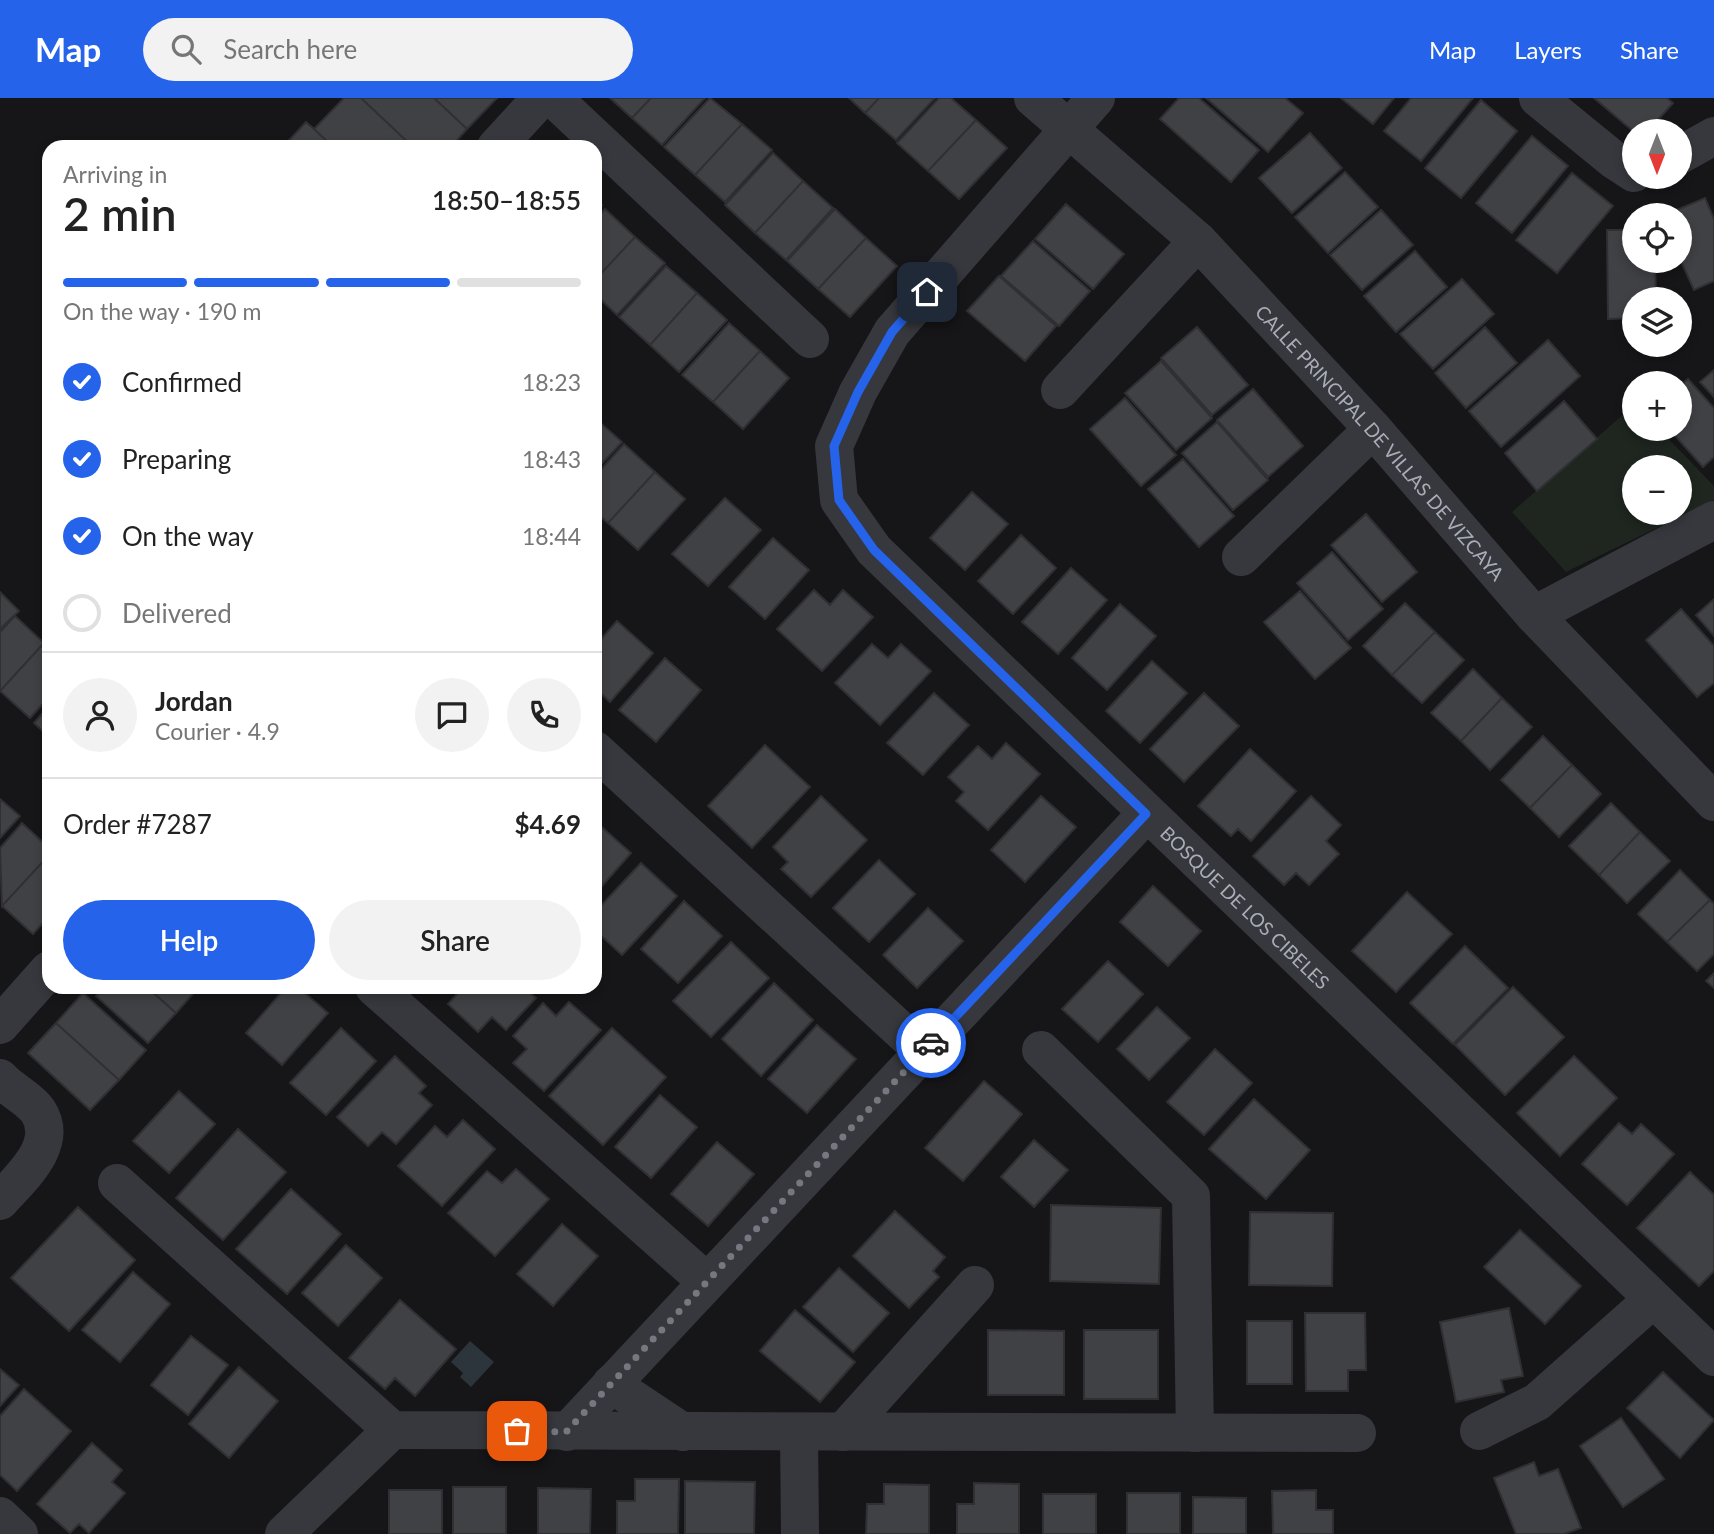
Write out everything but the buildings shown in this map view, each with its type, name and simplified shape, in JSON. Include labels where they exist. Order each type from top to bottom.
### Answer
[{"type":"street","points":[[502,140],[541,98]]},
{"type":"street","points":[[552,98],[597,140]]},
{"type":"street","name":"CALLE PRINCIPAL DE VILLAS DE VIZCAYA","points":[[1032,98],[1198,241],[1373,429],[1534,615],[1714,802]]},
{"type":"street","name":"BOSQUE DE LOS CIBELES","points":[[1096,98],[892,332],[858,392],[834,446],[839,500],[874,550],[1714,1357]]},
{"type":"street","points":[[1538,98],[1622,165]]},
{"type":"street","points":[[1692,148],[1714,136]]},
{"type":"street","points":[[602,145],[810,339]]},
{"type":"street","points":[[1060,390],[1198,241]]},
{"type":"street","points":[[1241,557],[1373,429]]},
{"type":"street","points":[[1534,615],[1714,520]]},
{"type":"street","points":[[602,756],[923,1051]]},
{"type":"street","points":[[566,1432],[1146,814]]},
{"type":"street","points":[[0,1024],[42,978]]},
{"type":"street","points":[[382,994],[707,1282]]},
{"type":"street","points":[[1041,1051],[1191,1196],[1195,1433]]},
{"type":"street","points":[[0,1078],[38,1111],[45,1133],[37,1161],[0,1200]]},
{"type":"street","points":[[117,1183],[392,1430],[1357,1433]]},
{"type":"street","points":[[843,1432],[975,1285]]},
{"type":"street","points":[[1479,1431],[1537,1402],[1652,1300]]},
{"type":"street","points":[[611,1384],[683,1432]]},
{"type":"street","points":[[284,1534],[392,1430]]},
{"type":"street","points":[[799,1432],[800,1534]]},
{"type":"street","points":[[0,1516],[19,1534]]},
{"type":"shaded area","points":[[1622,416],[1622,441],[1671,441],[1684,455],[1622,455],[1622,525],[1663,525],[1566,572],[1512,512]]},
{"type":"shaded area","points":[[1692,463],[1714,486],[1714,500],[1692,511]]},
{"type":"shaded area","points":[[470,1341],[494,1362],[471,1387],[460,1377],[463,1373],[451,1362]]},
{"type":"way so far","points":[[517,1431],[566,1432],[931,1043]]},
{"type":"route","points":[[927,292],[892,332],[858,392],[834,446],[839,500],[874,550],[1146,814],[931,1043]]}]
